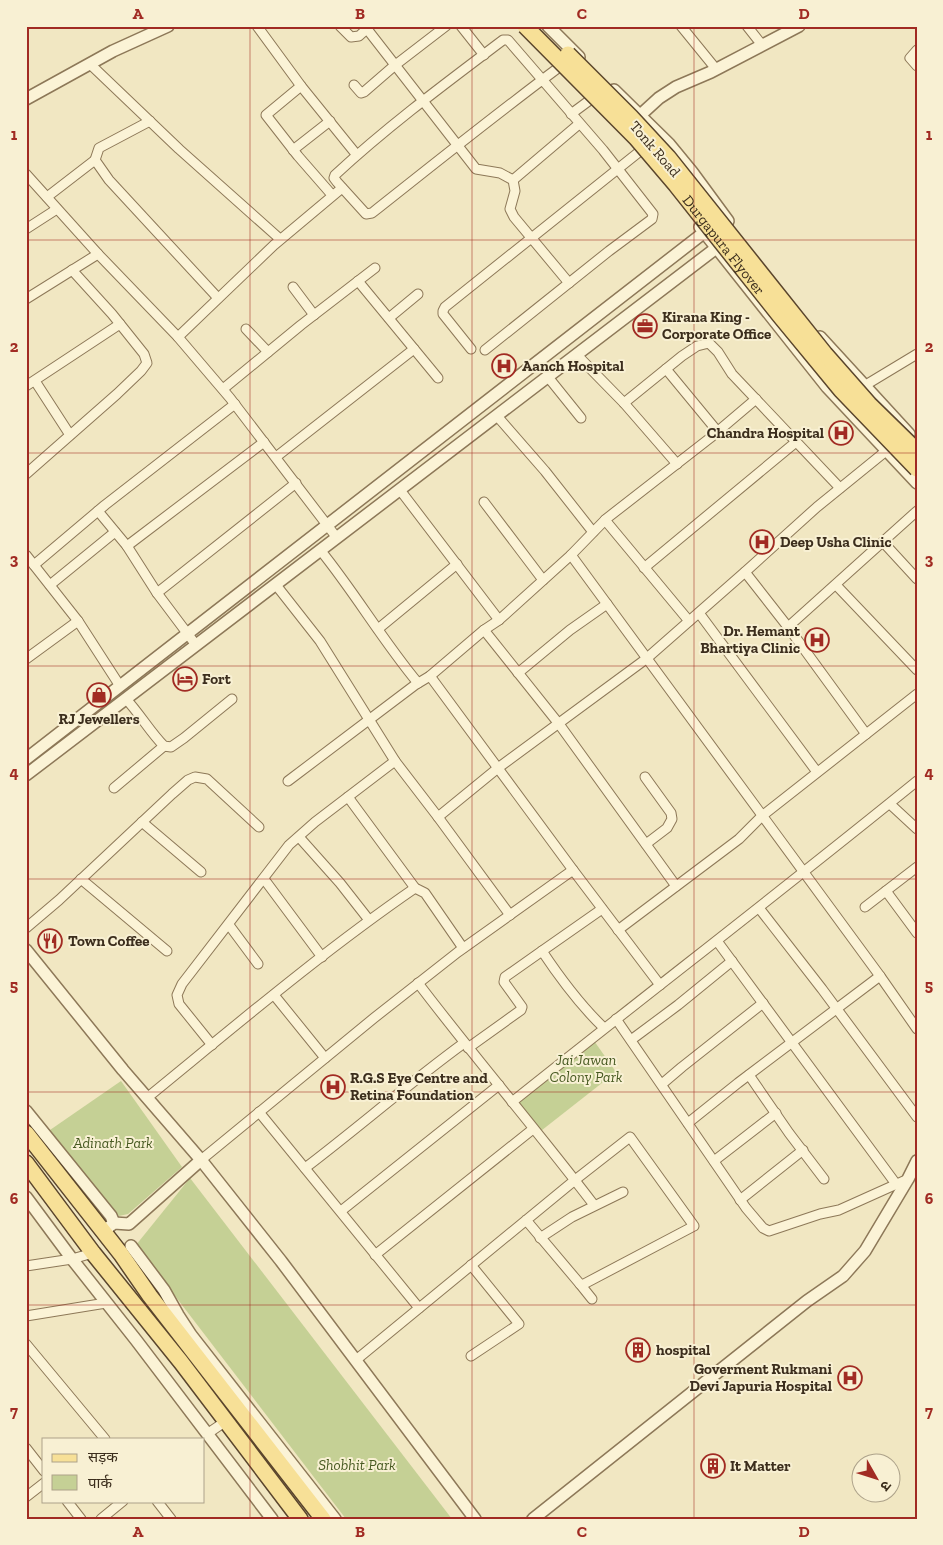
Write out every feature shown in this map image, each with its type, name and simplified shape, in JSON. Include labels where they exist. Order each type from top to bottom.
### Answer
[{"type":"main road","name":"Durgapura Flyover","points":[[526,26],[636,138],[841,390],[917,470]]},
{"type":"main road","name":"Durgapura Flyover","points":[[540,26],[668,157],[825,354],[869,404],[917,451]]},
{"type":"main road","points":[[26,1133],[109,1227],[323,1519]]},
{"type":"main road","points":[[26,1163],[300,1519]]},
{"type":"street","points":[[26,99],[113,51],[168,26]]},
{"type":"street","points":[[257,26],[301,86],[356,154]]},
{"type":"street","points":[[340,26],[351,37],[358,36],[368,28],[394,66],[476,169],[500,172],[513,180],[515,191],[510,209],[514,217],[569,283]]},
{"type":"street","points":[[354,84],[363,93],[394,66],[446,26]]},
{"type":"street","points":[[461,26],[484,55]]},
{"type":"street","name":"Tonk Road","points":[[517,26],[639,152],[827,387],[917,483]]},
{"type":"street","name":"Tonk Road","points":[[548,26],[669,144],[766,272],[821,339],[917,441]]},
{"type":"street","points":[[681,26],[716,68]]},
{"type":"street","points":[[748,26],[762,45]]},
{"type":"street","points":[[621,133],[666,93],[799,26]]},
{"type":"street","points":[[485,350],[652,219],[653,216],[651,210],[580,124],[571,114],[542,80],[508,40],[503,40],[385,129],[356,154],[334,178],[366,214],[372,213],[458,144],[542,80],[558,68]]},
{"type":"street","points":[[917,50],[910,58],[917,66]]},
{"type":"street","points":[[90,64],[179,150],[280,239]]},
{"type":"street","points":[[301,86],[266,115],[332,195]]},
{"type":"street","points":[[571,114],[590,100]]},
{"type":"street","points":[[47,197],[96,160],[99,148],[150,121]]},
{"type":"street","points":[[293,150],[330,121]]},
{"type":"street","points":[[513,180],[580,124]]},
{"type":"street","points":[[471,349],[445,317],[443,311],[445,307],[639,152]]},
{"type":"street","points":[[96,160],[109,180],[218,298]]},
{"type":"street","points":[[26,174],[98,254],[178,337],[223,389],[337,538]]},
{"type":"street","points":[[178,337],[280,239],[342,188]]},
{"type":"street","points":[[26,229],[57,209]]},
{"type":"street","points":[[26,759],[705,233],[724,216]]},
{"type":"street","points":[[26,775],[737,232]]},
{"type":"street","points":[[27,296],[98,254]]},
{"type":"street","points":[[223,389],[375,268]]},
{"type":"street","points":[[27,472],[123,388],[141,371],[147,362],[144,354],[120,324],[72,270]]},
{"type":"street","points":[[358,281],[438,378]]},
{"type":"street","points":[[293,287],[314,315]]},
{"type":"street","points":[[389,318],[418,294]]},
{"type":"street","points":[[26,386],[120,324]]},
{"type":"street","points":[[246,329],[268,352]]},
{"type":"street","points":[[801,355],[821,339]]},
{"type":"street","points":[[624,403],[697,346],[709,343],[718,352],[732,374],[840,488]]},
{"type":"street","points":[[276,457],[414,349]]},
{"type":"street","points":[[864,386],[917,354]]},
{"type":"street","points":[[577,355],[624,403],[676,464]]},
{"type":"street","points":[[666,369],[718,432]]},
{"type":"street","points":[[548,377],[581,418]]},
{"type":"street","points":[[34,381],[70,435]]},
{"type":"street","points":[[288,781],[418,683],[430,676],[484,630],[499,620],[571,555],[605,520],[718,432],[756,399]]},
{"type":"street","points":[[34,565],[98,511],[235,404]]},
{"type":"street","points":[[496,416],[545,471],[593,532]]},
{"type":"street","points":[[127,546],[264,442]]},
{"type":"street","points":[[644,568],[796,442]]},
{"type":"street","points":[[438,817],[498,768],[646,659],[817,507],[886,451]]},
{"type":"street","points":[[157,593],[296,483]]},
{"type":"street","points":[[400,490],[499,620]]},
{"type":"street","points":[[484,502],[543,580]]},
{"type":"street","points":[[788,627],[917,510]]},
{"type":"street","points":[[98,511],[127,546],[157,593],[196,645]]},
{"type":"street","points":[[605,520],[689,621]]},
{"type":"street","points":[[50,585],[115,532]]},
{"type":"street","points":[[883,542],[917,579]]},
{"type":"street","points":[[321,551],[378,629],[397,659],[418,683]]},
{"type":"street","points":[[26,555],[78,620],[120,686]]},
{"type":"street","points":[[571,555],[917,1029]]},
{"type":"street","points":[[378,629],[457,564]]},
{"type":"street","points":[[746,572],[866,734]]},
{"type":"street","points":[[276,585],[320,641],[395,761],[510,914]]},
{"type":"street","points":[[836,585],[917,670]]},
{"type":"street","points":[[518,673],[570,630],[607,604]]},
{"type":"street","points":[[699,613],[817,772]]},
{"type":"street","points":[[26,659],[78,620]]},
{"type":"street","points":[[484,630],[558,724],[676,886]]},
{"type":"street","points":[[430,676],[572,870],[660,985]]},
{"type":"street","points":[[618,930],[739,839],[762,816],[917,694]]},
{"type":"street","points":[[126,699],[164,746],[171,747],[232,699]]},
{"type":"street","points":[[114,788],[164,746]]},
{"type":"street","points":[[212,1045],[179,1004],[177,995],[182,984],[289,845],[395,761]]},
{"type":"street","points":[[26,928],[59,900],[188,780],[195,776],[207,779],[260,827]]},
{"type":"street","points":[[645,777],[671,812],[672,820],[667,828],[646,844]]},
{"type":"street","points":[[512,1102],[804,873],[917,781]]},
{"type":"street","points":[[348,797],[415,888],[425,893],[463,948]]},
{"type":"street","points":[[890,804],[917,828]]},
{"type":"street","points":[[142,822],[201,872]]},
{"type":"street","points":[[299,837],[340,883],[369,920]]},
{"type":"street","points":[[865,907],[917,867]]},
{"type":"street","points":[[26,1111],[111,1216],[109,1227],[129,1224],[201,1160],[418,983],[463,948],[572,870]]},
{"type":"street","points":[[81,879],[167,951]]},
{"type":"street","points":[[264,879],[322,956]]},
{"type":"street","points":[[148,1097],[322,956],[415,888]]},
{"type":"street","points":[[886,891],[917,933]]},
{"type":"street","points":[[759,908],[917,1117]]},
{"type":"street","points":[[305,1168],[370,1118],[417,1077],[522,1010],[522,1007],[504,982],[505,978],[602,909]]},
{"type":"street","points":[[229,924],[258,964]]},
{"type":"street","points":[[717,940],[896,1184]]},
{"type":"street","points":[[26,950],[123,1070],[201,1160],[281,1261],[475,1519]]},
{"type":"street","points":[[542,951],[590,1015],[604,1028]]},
{"type":"street","points":[[631,1040],[732,961]]},
{"type":"street","points":[[688,1123],[748,1075],[880,976]]},
{"type":"street","points":[[418,983],[466,1046],[594,1205]]},
{"type":"street","points":[[274,994],[325,1058]]},
{"type":"street","points":[[662,1084],[763,1003]]},
{"type":"street","points":[[616,1019],[740,1200],[758,1224],[769,1232],[820,1214],[839,1210],[908,1179]]},
{"type":"street","points":[[748,1075],[824,1179]]},
{"type":"street","points":[[341,1211],[499,1085]]},
{"type":"street","points":[[259,1112],[420,1308]]},
{"type":"street","points":[[714,1161],[776,1114]]},
{"type":"street","points":[[375,1255],[533,1129]]},
{"type":"street","points":[[356,1360],[575,1180],[630,1138],[694,1226],[584,1284],[580,1284]]},
{"type":"street","points":[[740,1200],[803,1150]]},
{"type":"street","points":[[533,1519],[842,1276],[865,1251],[917,1161]]},
{"type":"street","points":[[540,1238],[572,1217],[623,1192]]},
{"type":"street","points":[[26,1197],[272,1519]]},
{"type":"street","points":[[526,1220],[592,1299]]},
{"type":"street","points":[[129,1224],[126,1250],[140,1259],[164,1290],[168,1310],[191,1335],[335,1519]]},
{"type":"street","points":[[26,1266],[72,1259],[93,1252]]},
{"type":"street","points":[[471,1266],[519,1324],[471,1356]]},
{"type":"street","points":[[26,1316],[103,1299]]},
{"type":"street","points":[[26,1344],[104,1438]]},
{"type":"street","points":[[207,1434],[226,1421]]},
{"type":"street","points":[[26,1448],[42,1468]]},
{"type":"street","points":[[26,1496],[42,1484]]},
{"type":"street","points":[[68,1502],[81,1519]]},
{"type":"street","points":[[101,1519],[122,1502]]},
{"type":"street","points":[[158,1502],[171,1519]]},
{"type":"green space","name":"Jai Jawan Colony Park","points":[[592,1038],[616,1072],[537,1134],[512,1102]]},
{"type":"green space","name":"Adinath Park","points":[[121,1081],[182,1167],[128,1214],[119,1216],[114,1213],[50,1130]]},
{"type":"green space","name":"Shobhit Park","points":[[190,1178],[452,1519],[346,1519],[136,1245]]},
{"type":"place","name":"Kirana King - Corporate Office","points":[[645,326]]},
{"type":"place","name":"Aanch Hospital","points":[[504,366]]},
{"type":"place","name":"Chandra Hospital","points":[[841,433]]},
{"type":"place","name":"Deep Usha Clinic","points":[[762,542]]},
{"type":"place","name":"Dr. Hemant Bhartiya Clinic","points":[[817,640]]},
{"type":"place","name":"Fort","points":[[185,679]]},
{"type":"place","name":"RJ Jewellers","points":[[99,695]]},
{"type":"place","name":"Town Coffee","points":[[50,941]]},
{"type":"place","name":"R.G.S Eye Centre and Retina Foundation","points":[[333,1087]]},
{"type":"place","name":"hospital","points":[[638,1350]]},
{"type":"place","name":"Goverment Rukmani Devi Japuria Hospital","points":[[850,1378]]},
{"type":"place","name":"It Matter","points":[[713,1466]]}]
